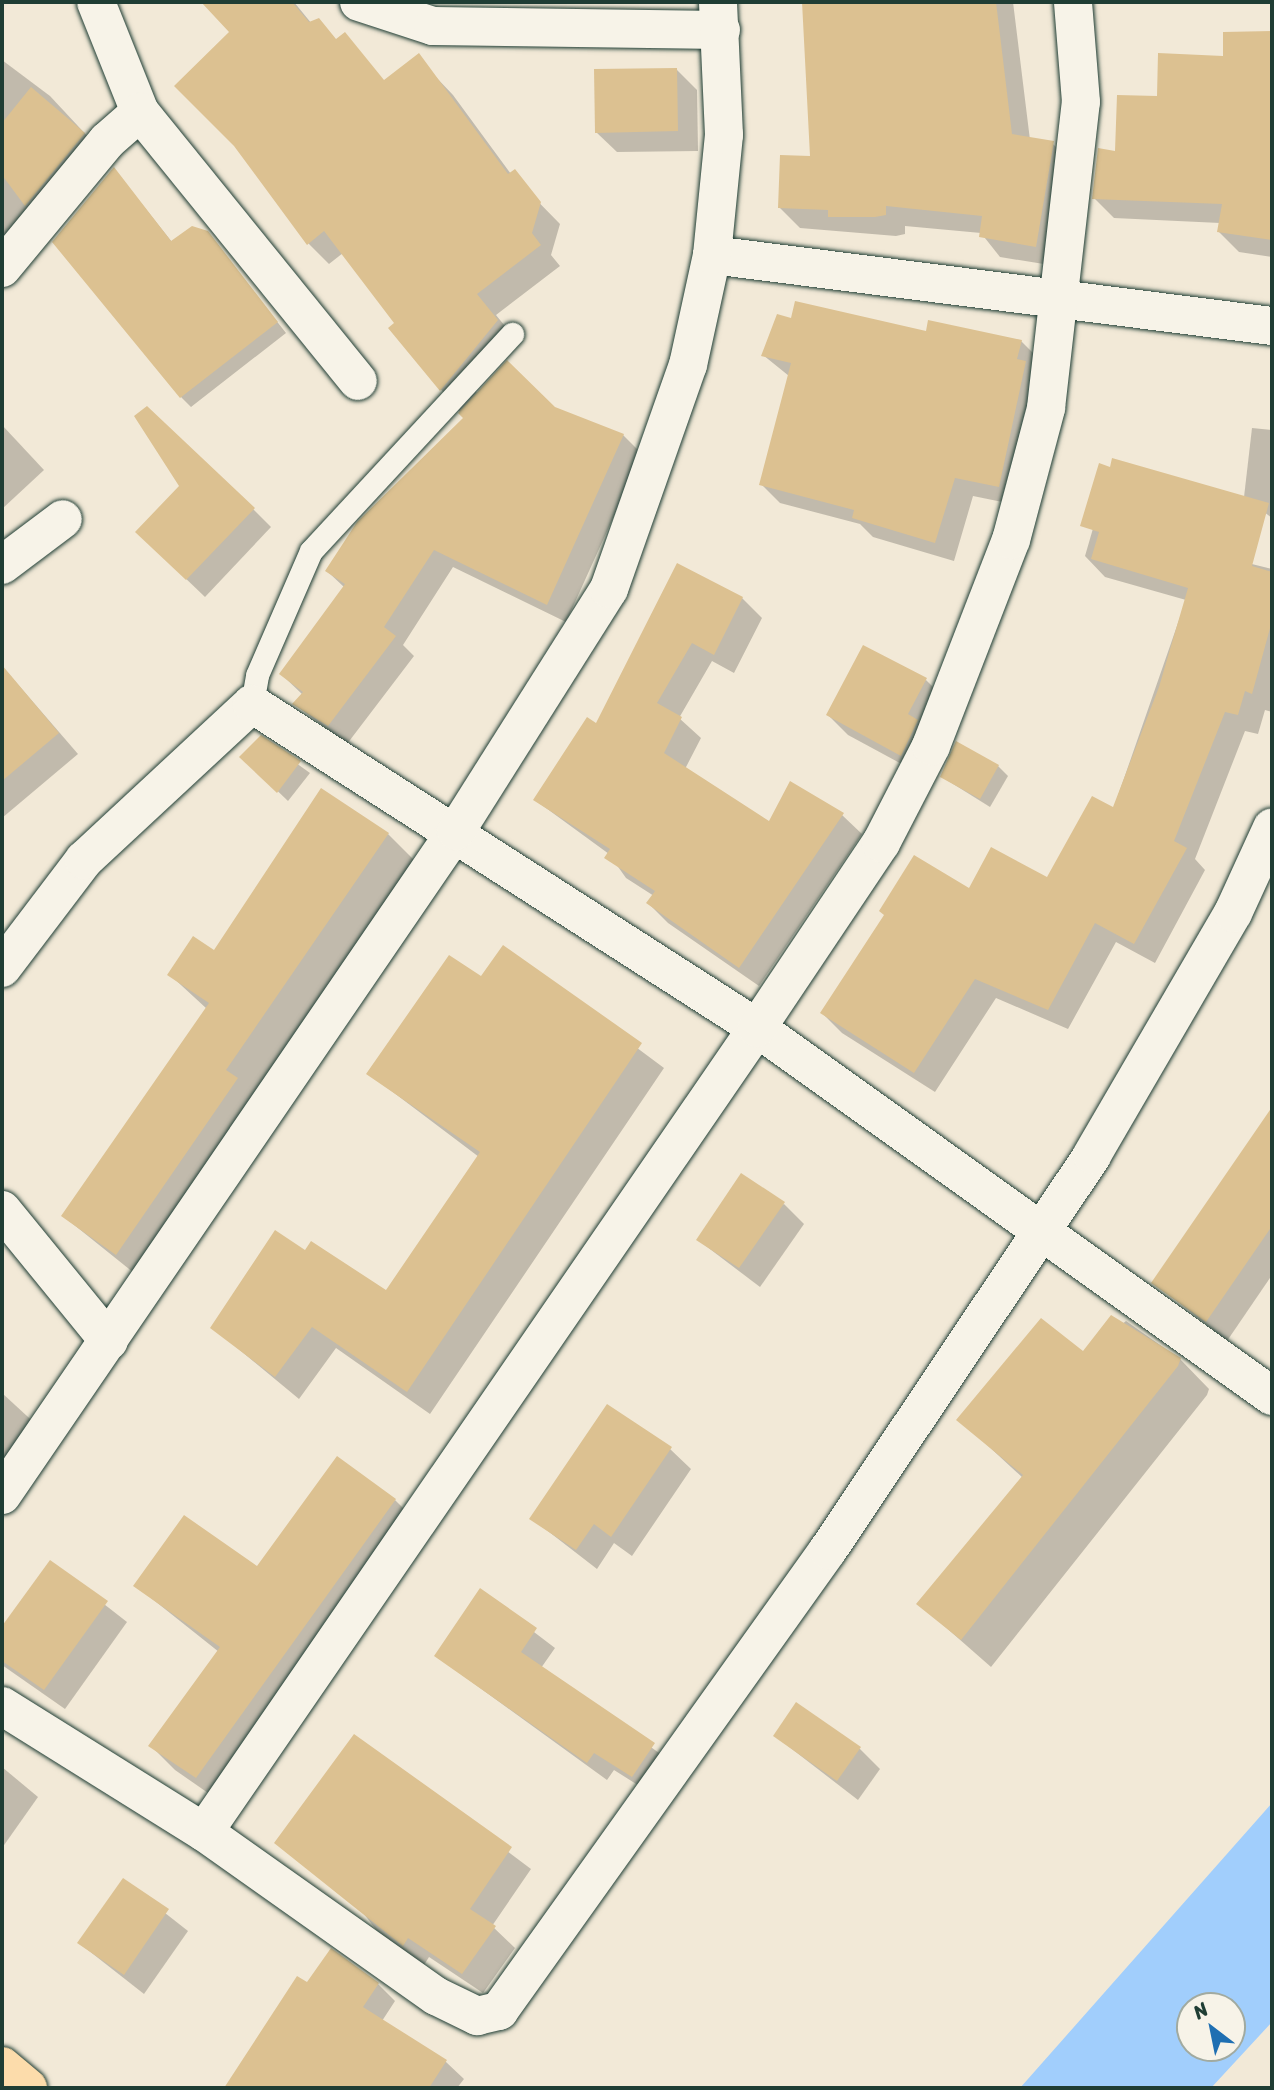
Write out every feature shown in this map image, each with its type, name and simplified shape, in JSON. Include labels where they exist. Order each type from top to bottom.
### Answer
[{"type":"highway","points":[[2,2066],[28,2088]]},
{"type":"street","points":[[96,2],[140,113],[359,381]]},
{"type":"street","points":[[2,1495],[456,831],[609,589],[688,365],[712,255],[724,135],[720,16],[433,26],[362,2]]},
{"type":"street","points":[[204,1832],[758,1028],[881,843],[931,746],[1011,540],[1046,408],[1079,300],[1081,102],[1073,2]]},
{"type":"street","points":[[2,268],[116,132],[140,113]]},
{"type":"street","points":[[712,255],[1272,326]]},
{"type":"street","points":[[2,565],[63,519]]},
{"type":"street","points":[[2,968],[85,860],[252,704],[456,831],[758,1028],[1272,1396]]},
{"type":"street","points":[[2,1706],[204,1832],[436,1996],[477,2017],[499,2011],[828,1550],[1041,1230],[1173,1021],[1272,828]]},
{"type":"street","points":[[2,1210],[108,1341]]},
{"type":"lane","points":[[252,704],[257,676],[311,551],[512,334]]},
{"type":"water","points":[[1272,1803],[1272,2022],[1246,2050],[1246,1992],[1176,1992],[1176,2062],[1235,2062],[1211,2088],[1020,2088]]},
{"type":"building","points":[[201,2],[292,2],[309,22],[319,18],[336,39],[345,32],[384,80],[419,53],[508,174],[515,169],[541,202],[532,233],[541,245],[477,294],[498,320],[440,391],[388,328],[394,323],[324,231],[307,245],[234,146],[174,86],[229,32]]},
{"type":"building","points":[[802,2],[996,2],[1012,134],[1054,141],[1036,247],[979,237],[982,216],[886,206],[886,215],[828,217],[828,210],[778,208],[780,155],[810,156]]},
{"type":"building","points":[[1272,31],[1272,240],[1217,232],[1222,204],[1092,199],[1098,148],[1115,151],[1117,95],[1157,96],[1158,53],[1223,56],[1223,32]]},
{"type":"building","points":[[677,68],[678,131],[595,133],[594,69]]},
{"type":"building","points":[[31,87],[85,133],[25,206],[2,175],[2,123]]},
{"type":"building","points":[[114,167],[171,241],[192,226],[208,231],[278,322],[180,398],[52,242]]},
{"type":"building","points":[[795,301],[926,331],[928,320],[1022,340],[1017,359],[1026,361],[999,487],[955,478],[935,543],[852,518],[854,510],[759,485],[791,363],[761,356],[777,314],[791,318]]},
{"type":"building","points":[[507,360],[555,407],[624,434],[547,605],[434,550],[384,627],[396,636],[328,726],[292,704],[303,692],[279,674],[345,584],[325,571],[357,522],[463,418],[458,413]]},
{"type":"building","points":[[147,406],[255,508],[186,580],[135,532],[179,486],[134,416]]},
{"type":"building","points":[[1112,458],[1269,503],[1252,566],[1272,572],[1272,621],[1252,694],[1245,691],[1238,715],[1225,712],[1174,841],[1187,848],[1134,944],[1095,923],[1048,1010],[975,979],[914,1073],[820,1013],[884,915],[879,911],[914,855],[969,888],[991,847],[1047,877],[1092,796],[1113,807],[1159,687],[1188,588],[1091,559],[1099,532],[1080,526],[1099,463],[1110,467]]},
{"type":"building","points":[[677,563],[743,597],[714,655],[692,643],[657,703],[682,717],[664,753],[769,821],[790,781],[844,813],[739,968],[646,903],[655,891],[604,858],[610,849],[533,800],[587,717],[596,723]]},
{"type":"building","points":[[863,645],[927,678],[908,714],[918,720],[901,756],[826,715]]},
{"type":"building","points":[[2,665],[59,733],[2,781]]},
{"type":"building","points":[[261,735],[301,761],[277,793],[239,757]]},
{"type":"building","points":[[956,741],[999,765],[980,799],[940,777]]},
{"type":"building","points":[[321,788],[389,833],[226,1070],[238,1078],[116,1255],[61,1216],[209,1003],[167,975],[193,936],[214,950]]},
{"type":"building","points":[[503,945],[642,1043],[407,1392],[312,1327],[275,1377],[210,1328],[275,1230],[305,1250],[311,1241],[386,1290],[480,1152],[366,1074],[449,955],[481,976]]},
{"type":"building","points":[[1272,1107],[1272,1226],[1206,1322],[1151,1283]]},
{"type":"building","points":[[741,1173],[785,1202],[739,1268],[696,1240]]},
{"type":"building","points":[[1111,1315],[1181,1358],[1178,1366],[961,1640],[916,1604],[1023,1475],[956,1420],[1041,1318],[1083,1351]]},
{"type":"building","points":[[607,1404],[672,1447],[611,1537],[594,1524],[576,1550],[529,1519]]},
{"type":"building","points":[[337,1456],[396,1499],[196,1778],[148,1746],[220,1647],[133,1586],[184,1515],[257,1566]]},
{"type":"building","points":[[50,1560],[108,1601],[44,1690],[2,1661],[2,1626]]},
{"type":"building","points":[[480,1588],[537,1628],[521,1652],[655,1743],[632,1777],[594,1753],[587,1763],[434,1656]]},
{"type":"building","points":[[796,1702],[861,1747],[837,1781],[773,1736]]},
{"type":"building","points":[[354,1734],[512,1847],[470,1909],[496,1926],[462,1974],[408,1938],[403,1946],[274,1843]]},
{"type":"building","points":[[123,1878],[169,1909],[124,1975],[77,1943]]},
{"type":"building","points":[[331,1948],[379,1983],[363,2007],[447,2060],[429,2088],[224,2088],[297,1976],[307,1982]]}]
